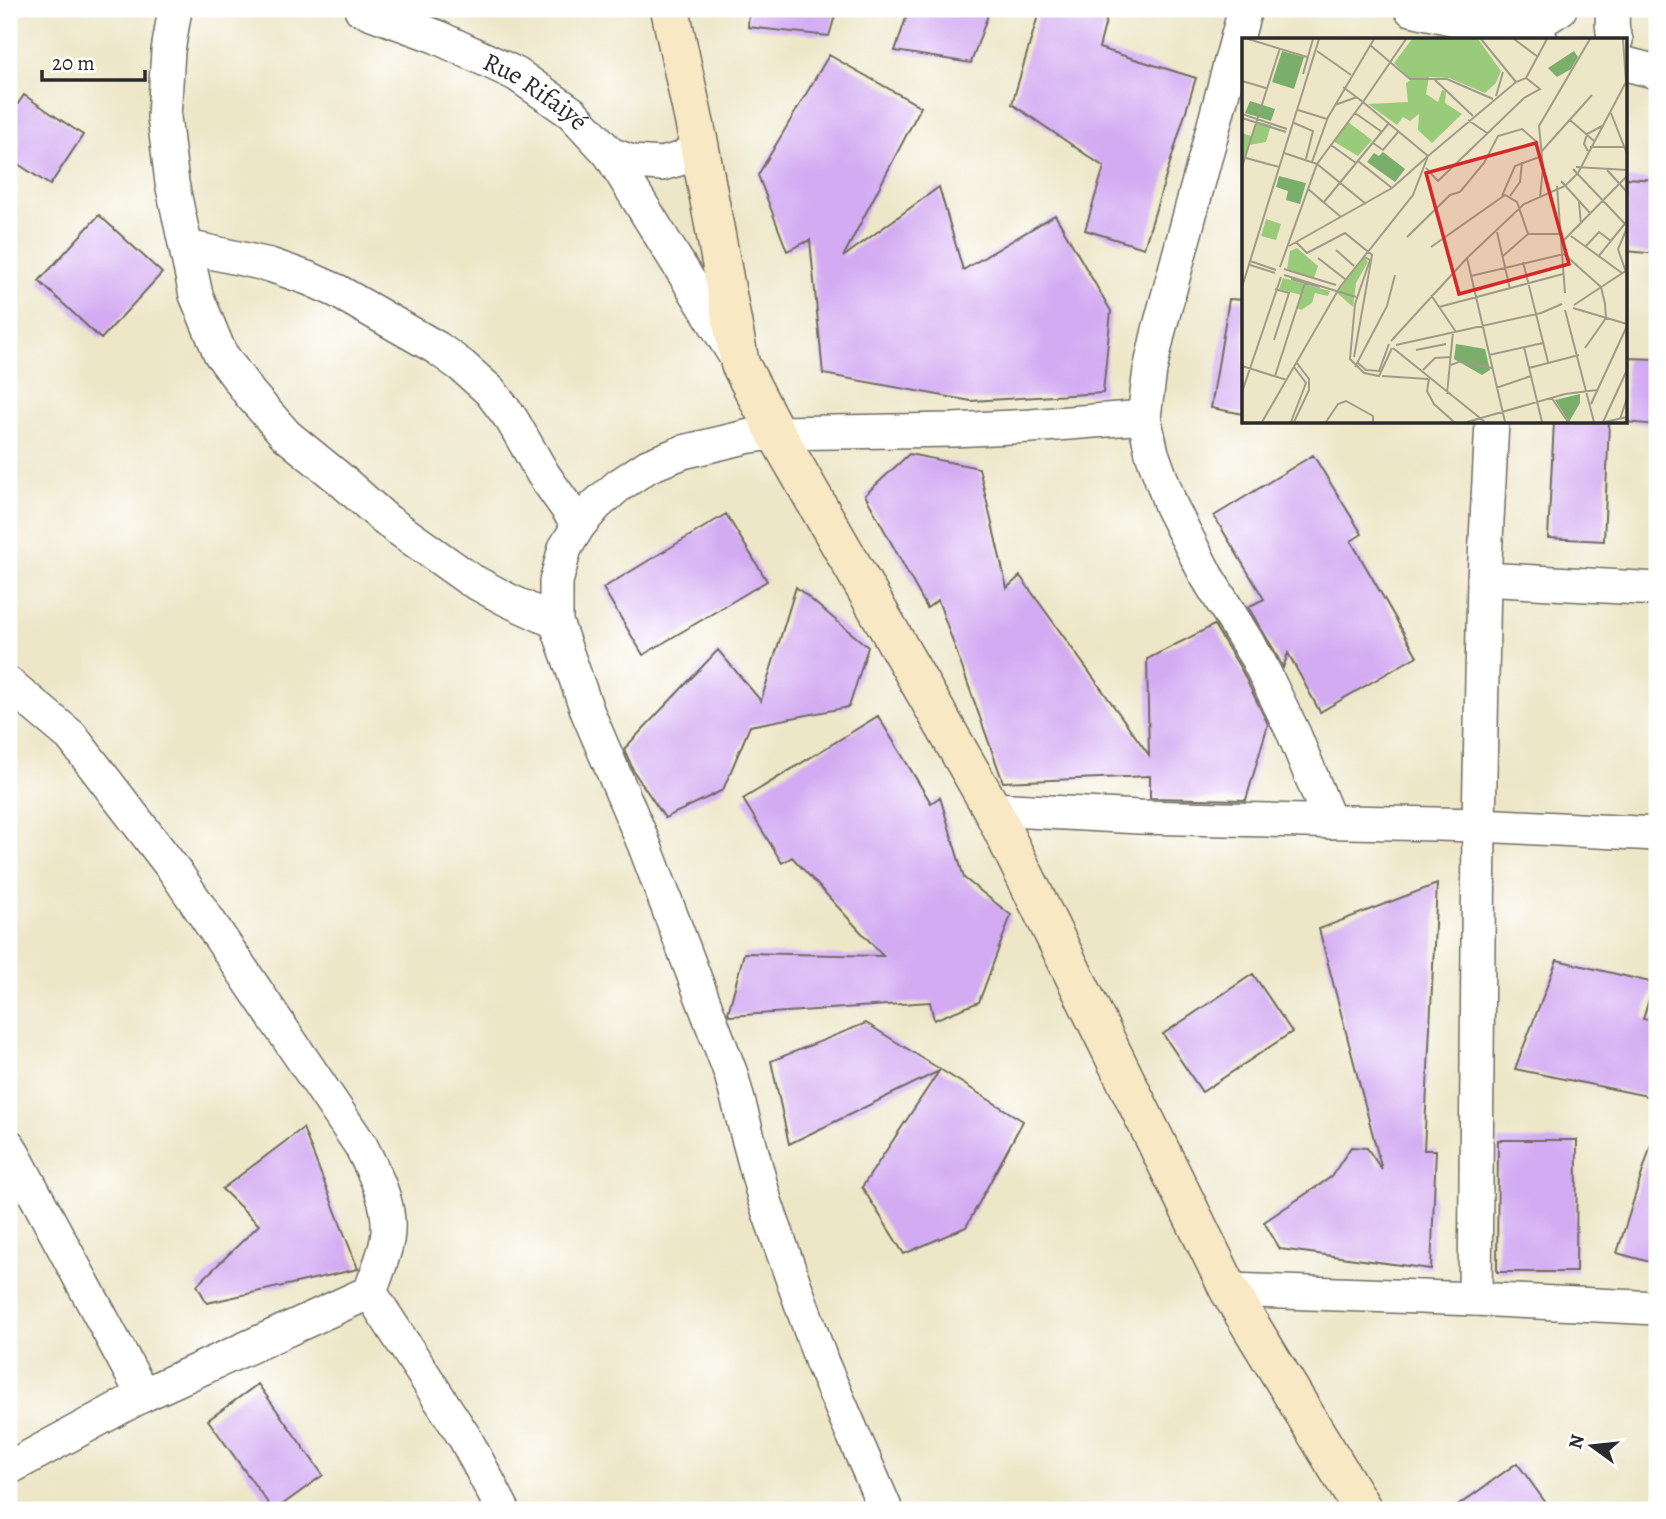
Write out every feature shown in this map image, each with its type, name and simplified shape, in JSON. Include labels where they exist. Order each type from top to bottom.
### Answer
[{"type":"street","points":[[175,9],[168,51],[164,117],[172,183],[197,295],[220,353],[250,394],[286,435],[386,520],[469,579],[556,622]]},
{"type":"street","name":"Rue Rifaiyé","points":[[361,9],[436,36],[516,74],[572,113],[610,154],[632,162],[662,164],[683,158],[699,144]]},
{"type":"street","points":[[670,9],[699,144],[740,364]]},
{"type":"street","points":[[1245,9],[1159,330],[1144,417],[1152,453],[1171,506],[1206,575],[1258,660],[1294,734],[1330,822]]},
{"type":"street","points":[[1412,9],[1527,38],[1560,9]]},
{"type":"street","points":[[1613,9],[1615,38]]},
{"type":"street","points":[[610,154],[740,364],[776,433],[992,809],[1229,1290],[1363,1510]]},
{"type":"street","points":[[187,247],[270,265],[310,279],[337,291],[438,348],[463,366],[489,391],[512,420],[543,474],[579,524]]},
{"type":"street","points":[[886,1510],[822,1363],[765,1201],[731,1074],[644,844],[588,713],[556,622],[556,582],[565,548],[579,524],[596,505],[648,466],[683,452],[750,436],[776,433],[966,430],[1144,417]]},
{"type":"street","points":[[1475,1299],[1479,825],[1484,579],[1492,424]]},
{"type":"street","points":[[1484,579],[1657,589]]},
{"type":"street","points":[[9,684],[71,736],[175,871],[361,1146],[387,1210],[387,1239],[370,1292],[142,1395],[9,1468]]},
{"type":"street","points":[[992,809],[1139,817],[1479,825],[1657,834]]},
{"type":"street","points":[[9,1146],[142,1395]]},
{"type":"street","points":[[1229,1290],[1657,1308]]},
{"type":"street","points":[[370,1292],[465,1438],[503,1510]]},
{"type":"building","points":[[749,9],[837,9],[829,36],[748,27]]},
{"type":"building","points":[[909,9],[990,9],[971,63],[895,51]]},
{"type":"building","points":[[1040,9],[1109,9],[1099,48],[1196,78],[1144,248],[1085,230],[1104,167],[1012,104]]},
{"type":"building","points":[[829,55],[921,107],[843,257],[939,187],[963,270],[1055,215],[1111,311],[1103,393],[971,401],[823,374],[810,240],[787,251],[758,175]]},
{"type":"building","points":[[24,95],[83,135],[50,185],[9,158],[9,117]]},
{"type":"building","points":[[1628,178],[1657,180],[1657,254],[1628,251]]},
{"type":"building","points":[[99,215],[162,273],[101,339],[39,281]]},
{"type":"building","points":[[1229,299],[1242,300],[1242,414],[1211,408]]},
{"type":"building","points":[[1628,358],[1657,359],[1657,425],[1628,422]]},
{"type":"building","points":[[1554,424],[1609,424],[1604,541],[1548,538]]},
{"type":"building","points":[[909,454],[979,468],[1007,588],[1020,576],[1149,755],[1147,659],[1214,625],[1241,669],[1268,724],[1246,800],[1150,798],[1150,776],[1003,782],[938,600],[927,608],[865,495]]},
{"type":"building","points":[[1313,455],[1362,534],[1351,541],[1417,656],[1320,712],[1288,653],[1283,668],[1248,607],[1264,599],[1214,516]]},
{"type":"building","points":[[726,514],[767,581],[643,655],[603,588]]},
{"type":"building","points":[[796,587],[868,647],[849,707],[750,726],[723,790],[665,818],[634,772],[624,749],[718,650],[761,701]]},
{"type":"building","points":[[878,716],[931,803],[940,797],[964,878],[1011,915],[979,1002],[934,1020],[930,1002],[730,1016],[728,1013],[744,953],[883,956],[792,857],[782,863],[743,799]]},
{"type":"building","points":[[1437,884],[1424,1150],[1436,1150],[1431,1269],[1280,1249],[1264,1222],[1331,1177],[1351,1147],[1367,1148],[1382,1170],[1319,929]]},
{"type":"building","points":[[1557,960],[1654,983],[1643,1019],[1657,1021],[1657,1098],[1515,1069]]},
{"type":"building","points":[[1253,974],[1292,1032],[1202,1092],[1163,1034]]},
{"type":"building","points":[[866,1023],[1023,1121],[966,1227],[904,1254],[862,1187],[939,1071],[789,1144],[771,1061]]},
{"type":"building","points":[[303,1128],[358,1269],[207,1303],[197,1285],[259,1225],[222,1189]]},
{"type":"building","points":[[1498,1140],[1577,1140],[1576,1272],[1497,1272]]},
{"type":"building","points":[[1651,1145],[1657,1146],[1657,1264],[1617,1253]]},
{"type":"building","points":[[258,1384],[323,1475],[275,1510],[208,1420]]},
{"type":"building","points":[[1517,1463],[1551,1510],[1452,1510]]}]
